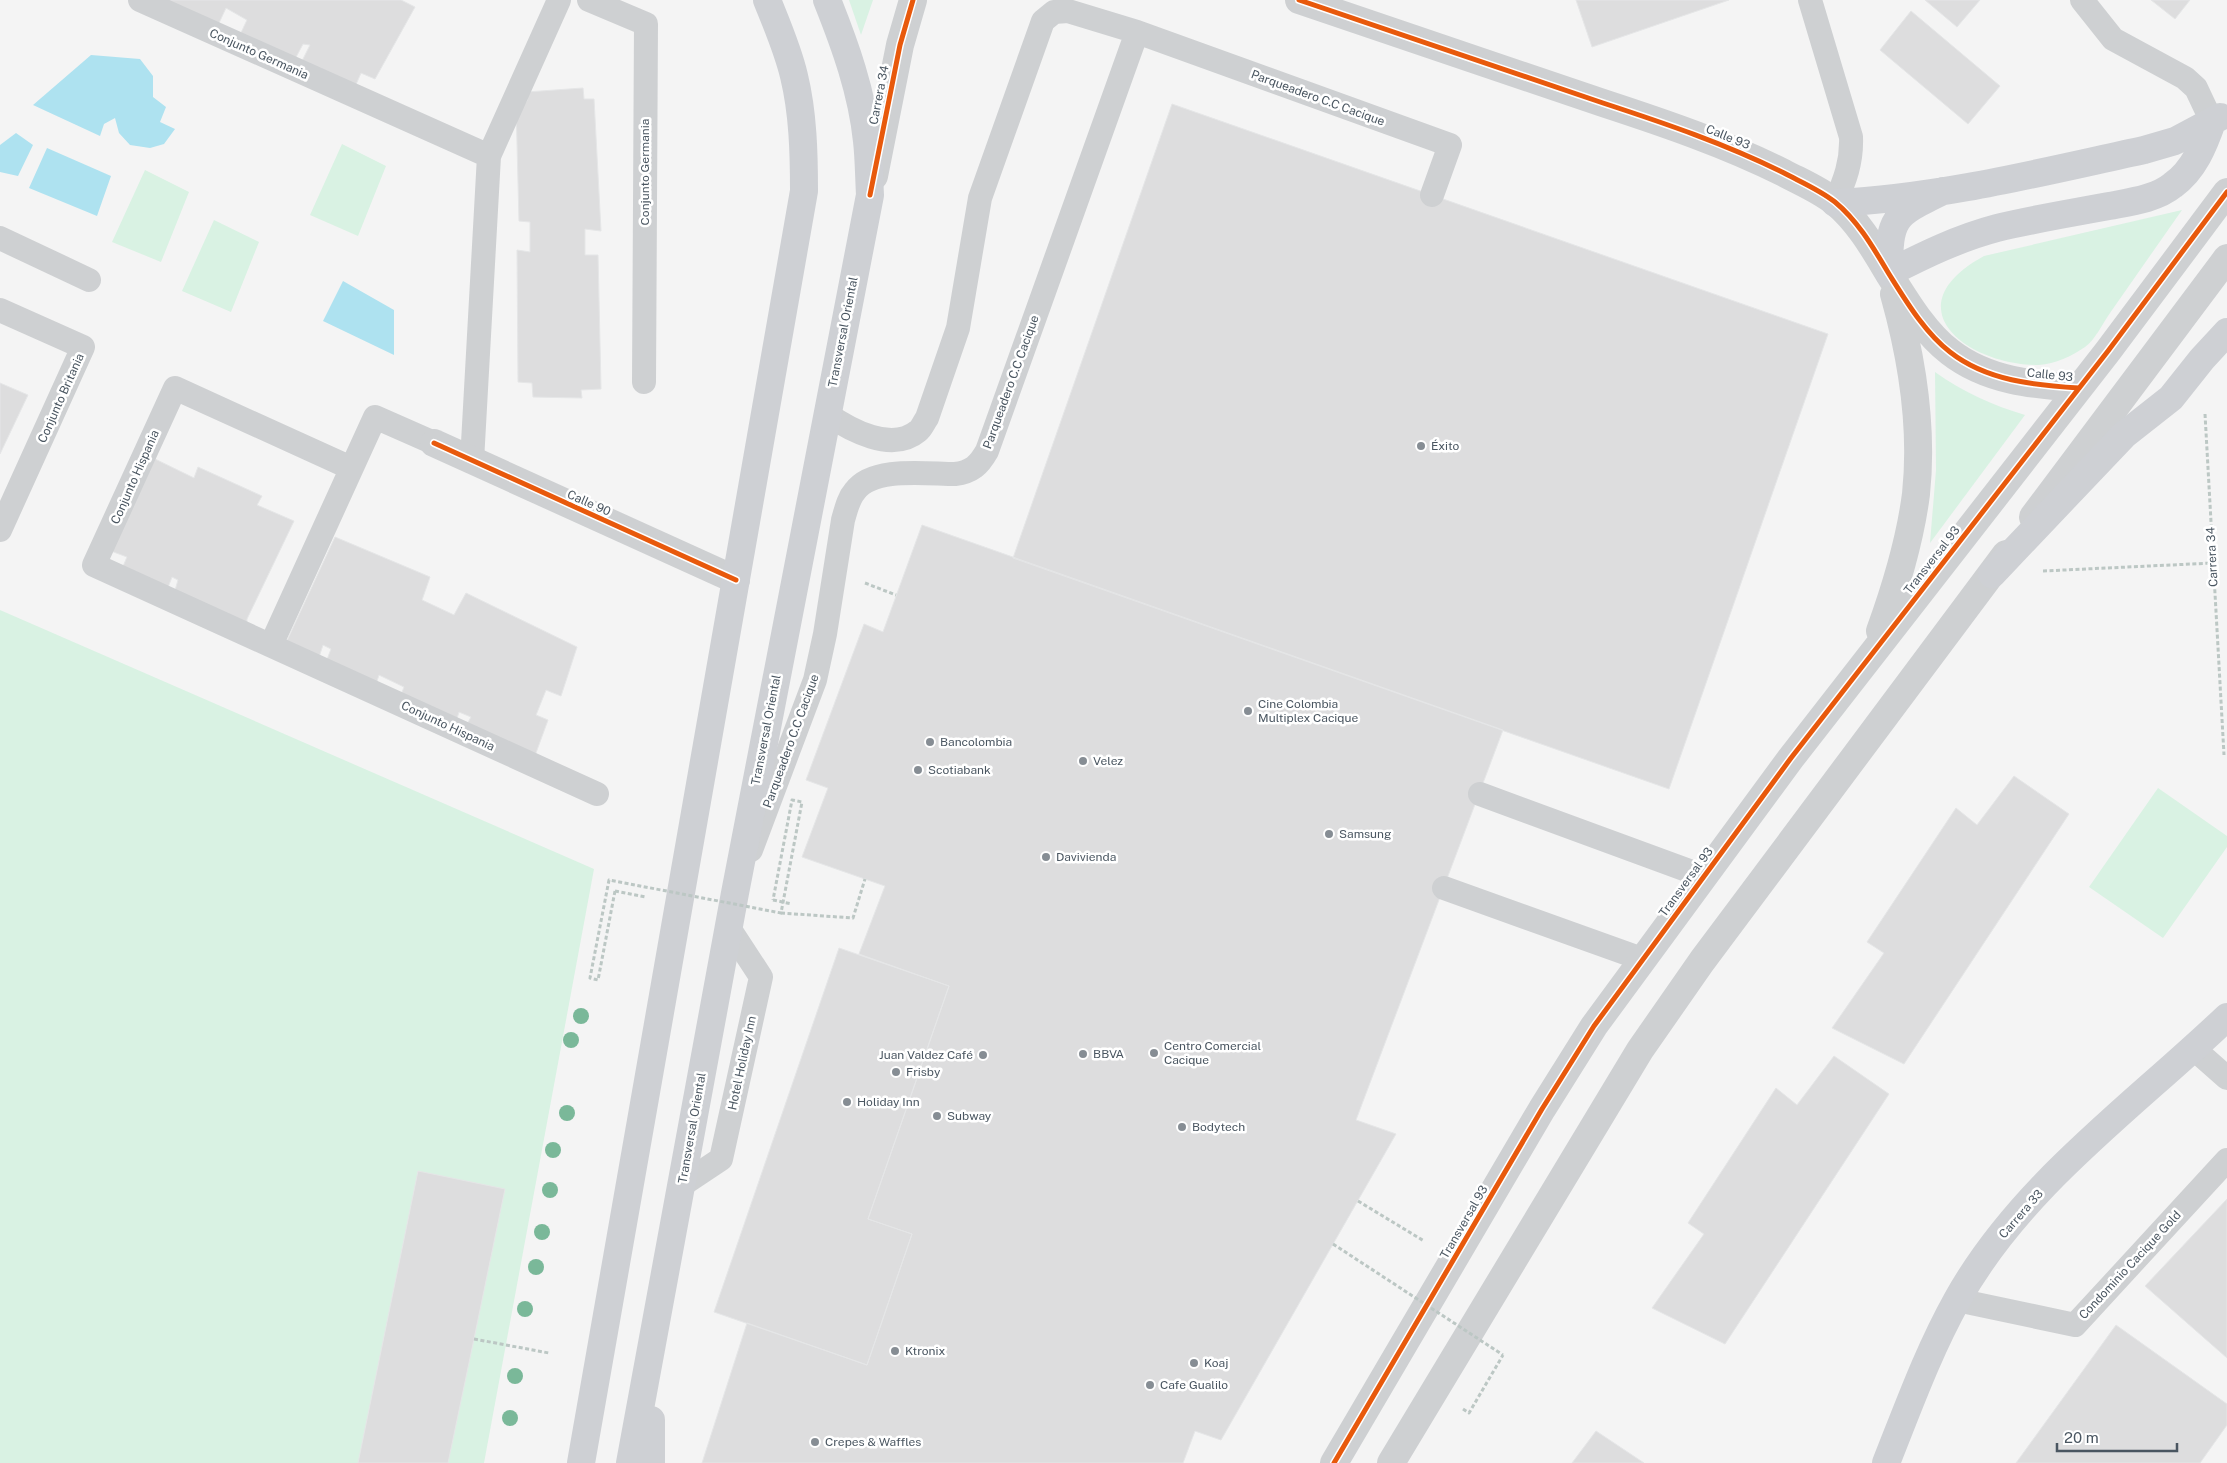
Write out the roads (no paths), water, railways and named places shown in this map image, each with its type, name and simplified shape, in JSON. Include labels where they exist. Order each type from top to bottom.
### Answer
[{"type":"main road","points":[[581,1463],[804,191],[804,154],[794,77],[783,40],[766,0]]},
{"type":"main road","name":"Transversal Oriental","points":[[630,1463],[735,893],[870,195],[867,140],[858,91],[842,36],[827,0]]},
{"type":"main road","points":[[1943,191],[1905,210],[1892,228],[1889,240],[1889,273],[1937,249],[1970,236],[1999,228],[2145,199],[2173,186],[2190,168],[2220,117]]},
{"type":"main road","points":[[1835,203],[1880,201],[1943,191],[2144,150],[2175,141],[2220,117]]},
{"type":"main road","points":[[1992,574],[2124,435],[2171,398],[2202,359],[2227,332]]},
{"type":"main road","name":"Carrera 33","points":[[1886,1463],[1925,1365],[1957,1300],[1984,1258],[2035,1197],[2071,1158],[2193,1048],[2225,1023]]},
{"type":"main road","points":[[651,1463],[652,1342]]},
{"type":"street","name":"Carrera 34","points":[[870,195],[900,45],[914,0]]},
{"type":"street","name":"Calle 93","points":[[1298,0],[1674,127],[1761,162],[1806,184],[1835,203],[1865,235],[1928,329],[1949,352],[1974,367],[2003,378],[2036,385],[2079,388]]},
{"type":"street","name":"Transversal 93","points":[[1334,1463],[1542,1109],[1594,1026],[1703,876],[1872,654],[2079,388],[2227,192]]},
{"type":"street","points":[[1391,1463],[1640,1050],[1702,961],[2227,258]]},
{"type":"street","name":"Calle 93","points":[[1872,654],[1894,591],[1907,543],[1916,494],[1917,451],[1911,368],[1904,328],[1889,273]]},
{"type":"street","name":"Calle 90","points":[[434,443],[736,580]]},
{"type":"lane","name":"Conjunto Germania","points":[[140,0],[488,156]]},
{"type":"lane","points":[[472,461],[488,156],[558,0]]},
{"type":"lane","name":"Conjunto Germania","points":[[589,0],[646,24],[644,382]]},
{"type":"lane","points":[[1810,0],[1851,137],[1852,155],[1848,172],[1835,203]]},
{"type":"lane","points":[[2082,0],[2113,39],[2185,78],[2196,88],[2220,117]]},
{"type":"lane","name":"Parqueadero C.C Cacique","points":[[827,414],[846,427],[865,435],[884,439],[908,436],[919,430],[927,418],[958,328],[980,198],[1044,21],[1054,12],[1068,12],[1137,32],[1450,145],[1432,195]]},
{"type":"lane","name":"Parqueadero C.C Cacique","points":[[735,893],[815,680],[825,634],[843,520],[848,503],[855,490],[866,481],[882,475],[955,474],[967,472],[979,465],[987,451],[1137,32]]},
{"type":"lane","points":[[0,238],[89,280]]},
{"type":"lane","name":"Conjunto Britania","points":[[0,310],[83,347],[0,530]]},
{"type":"lane","name":"Conjunto Hispania","points":[[351,468],[175,388],[94,565],[597,794]]},
{"type":"lane","points":[[271,645],[375,417],[434,443]]},
{"type":"lane","points":[[1480,794],[1703,876]]},
{"type":"lane","points":[[1444,888],[1642,959]]},
{"type":"lane","name":"Hotel Holiday Inn","points":[[682,1185],[721,1159],[761,977],[729,928]]},
{"type":"lane","points":[[2193,1048],[2227,1078]]},
{"type":"lane","name":"Condominio Cacique Gold","points":[[1957,1300],[2075,1325],[2227,1160]]},
{"type":"water","points":[[91,55],[140,59],[153,76],[153,97],[166,107],[160,122],[175,129],[164,144],[150,148],[130,145],[119,133],[115,118],[104,124],[100,136],[33,105]]},
{"type":"water","points":[[16,133],[33,145],[18,176],[0,172],[0,145]]},
{"type":"water","points":[[47,148],[111,176],[97,216],[29,188]]},
{"type":"water","points":[[343,281],[394,310],[394,355],[323,321]]},
{"type":"place","name":"Éxito","points":[[1421,446]]},
{"type":"place","name":"Cine Colombia Multiplex Cacique","points":[[1248,711]]},
{"type":"place","name":"Bancolombia","points":[[930,742]]},
{"type":"place","name":"Velez","points":[[1083,761]]},
{"type":"place","name":"Scotiabank","points":[[918,770]]},
{"type":"place","name":"Samsung","points":[[1329,834]]},
{"type":"place","name":"Davivienda","points":[[1046,857]]},
{"type":"place","name":"Centro Comercial Cacique","points":[[1154,1053]]},
{"type":"place","name":"BBVA","points":[[1083,1054]]},
{"type":"place","name":"Juan Valdez Café","points":[[983,1055]]},
{"type":"place","name":"Frisby","points":[[896,1072]]},
{"type":"place","name":"Holiday Inn","points":[[847,1102]]},
{"type":"place","name":"Subway","points":[[937,1116]]},
{"type":"place","name":"Bodytech","points":[[1182,1127]]},
{"type":"place","name":"Ktronix","points":[[895,1351]]},
{"type":"place","name":"Koaj","points":[[1194,1363]]},
{"type":"place","name":"Cafe Gualilo","points":[[1150,1385]]},
{"type":"place","name":"Crepes & Waffles","points":[[815,1442]]}]
